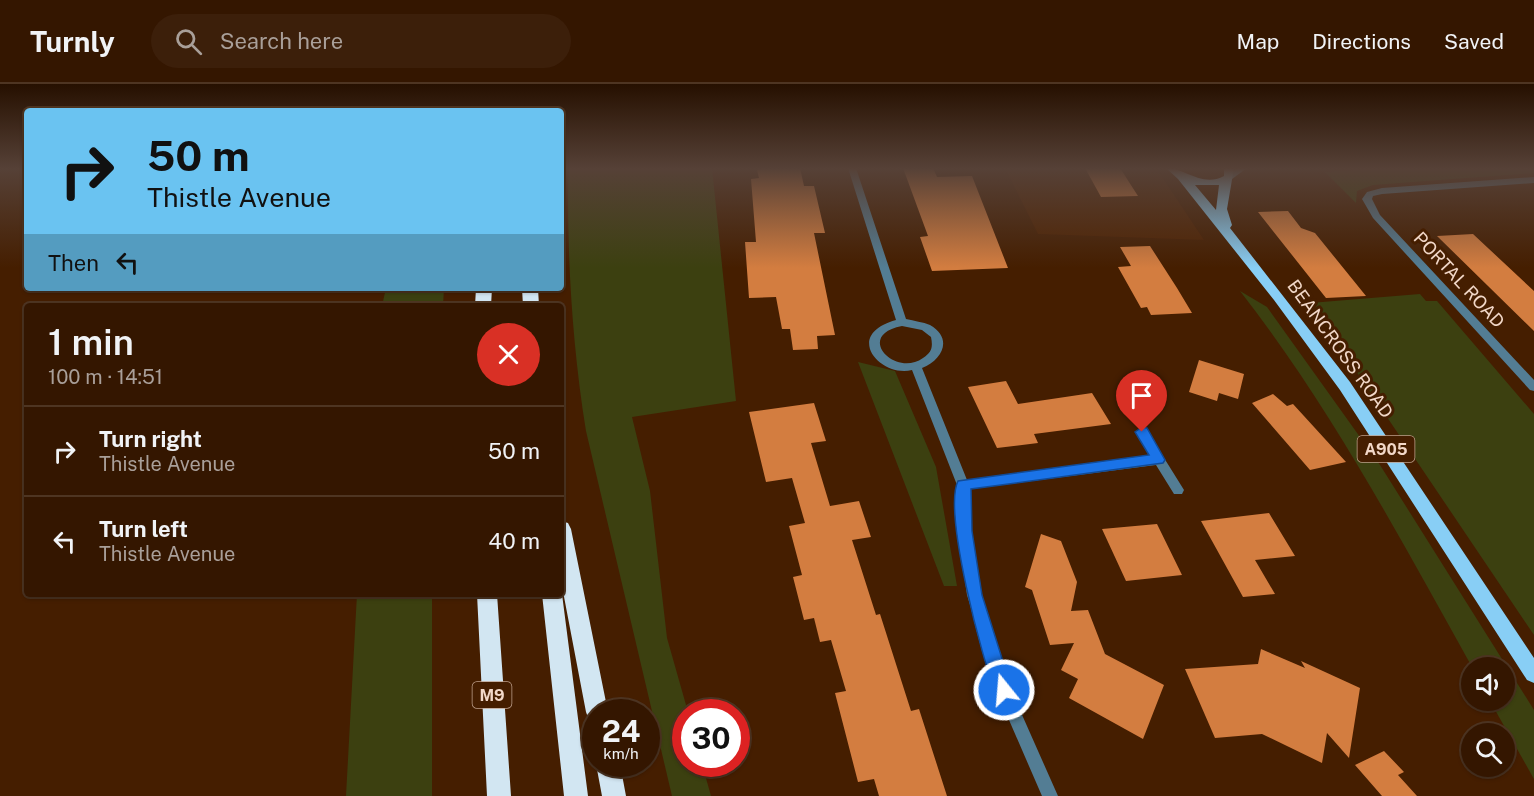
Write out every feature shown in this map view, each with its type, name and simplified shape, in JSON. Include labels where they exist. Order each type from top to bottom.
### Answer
[{"type":"highway","points":[[564,544],[594,699]]},
{"type":"highway","name":"M9","points":[[487,597],[499,796]]},
{"type":"highway","points":[[552,597],[576,796]]},
{"type":"highway","points":[[610,777],[614,796]]},
{"type":"main road","name":"BEANCROSS ROAD","points":[[1203,201],[1345,386],[1534,674]]},
{"type":"main road","name":"BEANCROSS ROAD","points":[[1223,201],[1221,209],[1228,231]]},
{"type":"street","points":[[863,201],[902,322]]},
{"type":"street","name":"PORTAL ROAD","points":[[1367,201],[1376,216],[1532,382]]},
{"type":"street","points":[[902,322],[924,327],[938,341],[939,349],[935,357],[916,366],[890,362],[880,356],[874,348],[873,338],[878,330],[888,324],[902,322]]},
{"type":"street","points":[[916,366],[963,485],[965,531],[974,595],[1004,690],[1050,796]]},
{"type":"street","points":[[1142,432],[1178,490]]},
{"type":"street","points":[[963,485],[1158,460]]},
{"type":"shaded area","points":[[1022,201],[1178,201],[1204,240],[1038,234]]},
{"type":"green space","points":[[568,201],[715,201],[736,401],[632,417],[650,491],[667,638],[684,699],[672,699],[672,777],[706,777],[711,796],[672,796],[660,745],[660,699],[649,699],[586,431],[571,300]]},
{"type":"green space","points":[[385,291],[444,291],[443,303],[383,303]]},
{"type":"green space","points":[[1240,291],[1267,307],[1380,465],[1501,657],[1466,657],[1363,475],[1305,381]]},
{"type":"green space","points":[[1420,294],[1426,301],[1437,301],[1534,414],[1534,635],[1310,303]]},
{"type":"green space","points":[[858,362],[895,371],[936,467],[957,586],[944,586]]},
{"type":"green space","points":[[357,597],[432,597],[432,796],[346,796]]},
{"type":"green space","points":[[1515,680],[1534,710],[1534,779],[1515,745],[1515,723],[1502,723],[1496,711],[1515,711]]},
{"type":"building","points":[[753,201],[818,201],[825,233],[814,233],[835,335],[817,336],[818,349],[793,350],[790,329],[782,329],[776,297],[749,298],[745,242],[756,242]]},
{"type":"building","points":[[915,201],[982,201],[1008,268],[932,271],[920,237],[928,236]]},
{"type":"building","points":[[1288,211],[1301,228],[1315,233],[1366,296],[1326,298],[1258,212]]},
{"type":"building","points":[[1473,234],[1534,291],[1534,331],[1437,236]]},
{"type":"building","points":[[1150,246],[1192,313],[1151,315],[1147,307],[1141,308],[1118,267],[1131,266],[1120,247]]},
{"type":"building","points":[[1199,360],[1244,374],[1238,399],[1219,393],[1217,401],[1189,392]]},
{"type":"building","points":[[1006,381],[1018,404],[1092,393],[1111,424],[1034,434],[1038,443],[997,448],[968,387]]},
{"type":"building","points":[[1273,394],[1287,406],[1293,404],[1346,462],[1310,470],[1252,403]]},
{"type":"building","points":[[814,403],[826,441],[811,443],[830,506],[859,501],[871,537],[852,540],[876,615],[880,614],[911,711],[919,709],[947,796],[879,796],[874,779],[858,782],[835,693],[846,691],[831,640],[820,642],[814,618],[804,620],[793,577],[802,575],[789,526],[805,523],[792,478],[766,482],[749,412]]},
{"type":"building","points":[[1269,513],[1295,556],[1255,560],[1275,594],[1243,597],[1201,521]]},
{"type":"building","points":[[1157,524],[1182,575],[1126,581],[1102,529]]},
{"type":"building","points":[[1041,534],[1061,541],[1077,582],[1071,611],[1088,610],[1105,654],[1164,685],[1143,739],[1069,698],[1078,679],[1061,670],[1074,643],[1050,645],[1032,590],[1025,587]]},
{"type":"building","points":[[1261,649],[1305,668],[1301,661],[1360,688],[1349,758],[1327,733],[1322,763],[1262,734],[1215,738],[1185,669],[1258,664]]},
{"type":"building","points":[[1384,751],[1404,772],[1398,775],[1417,796],[1382,796],[1355,765]]},
{"type":"route","points":[[1004,690],[974,595],[965,531],[963,485],[1158,460],[1142,432]]}]
